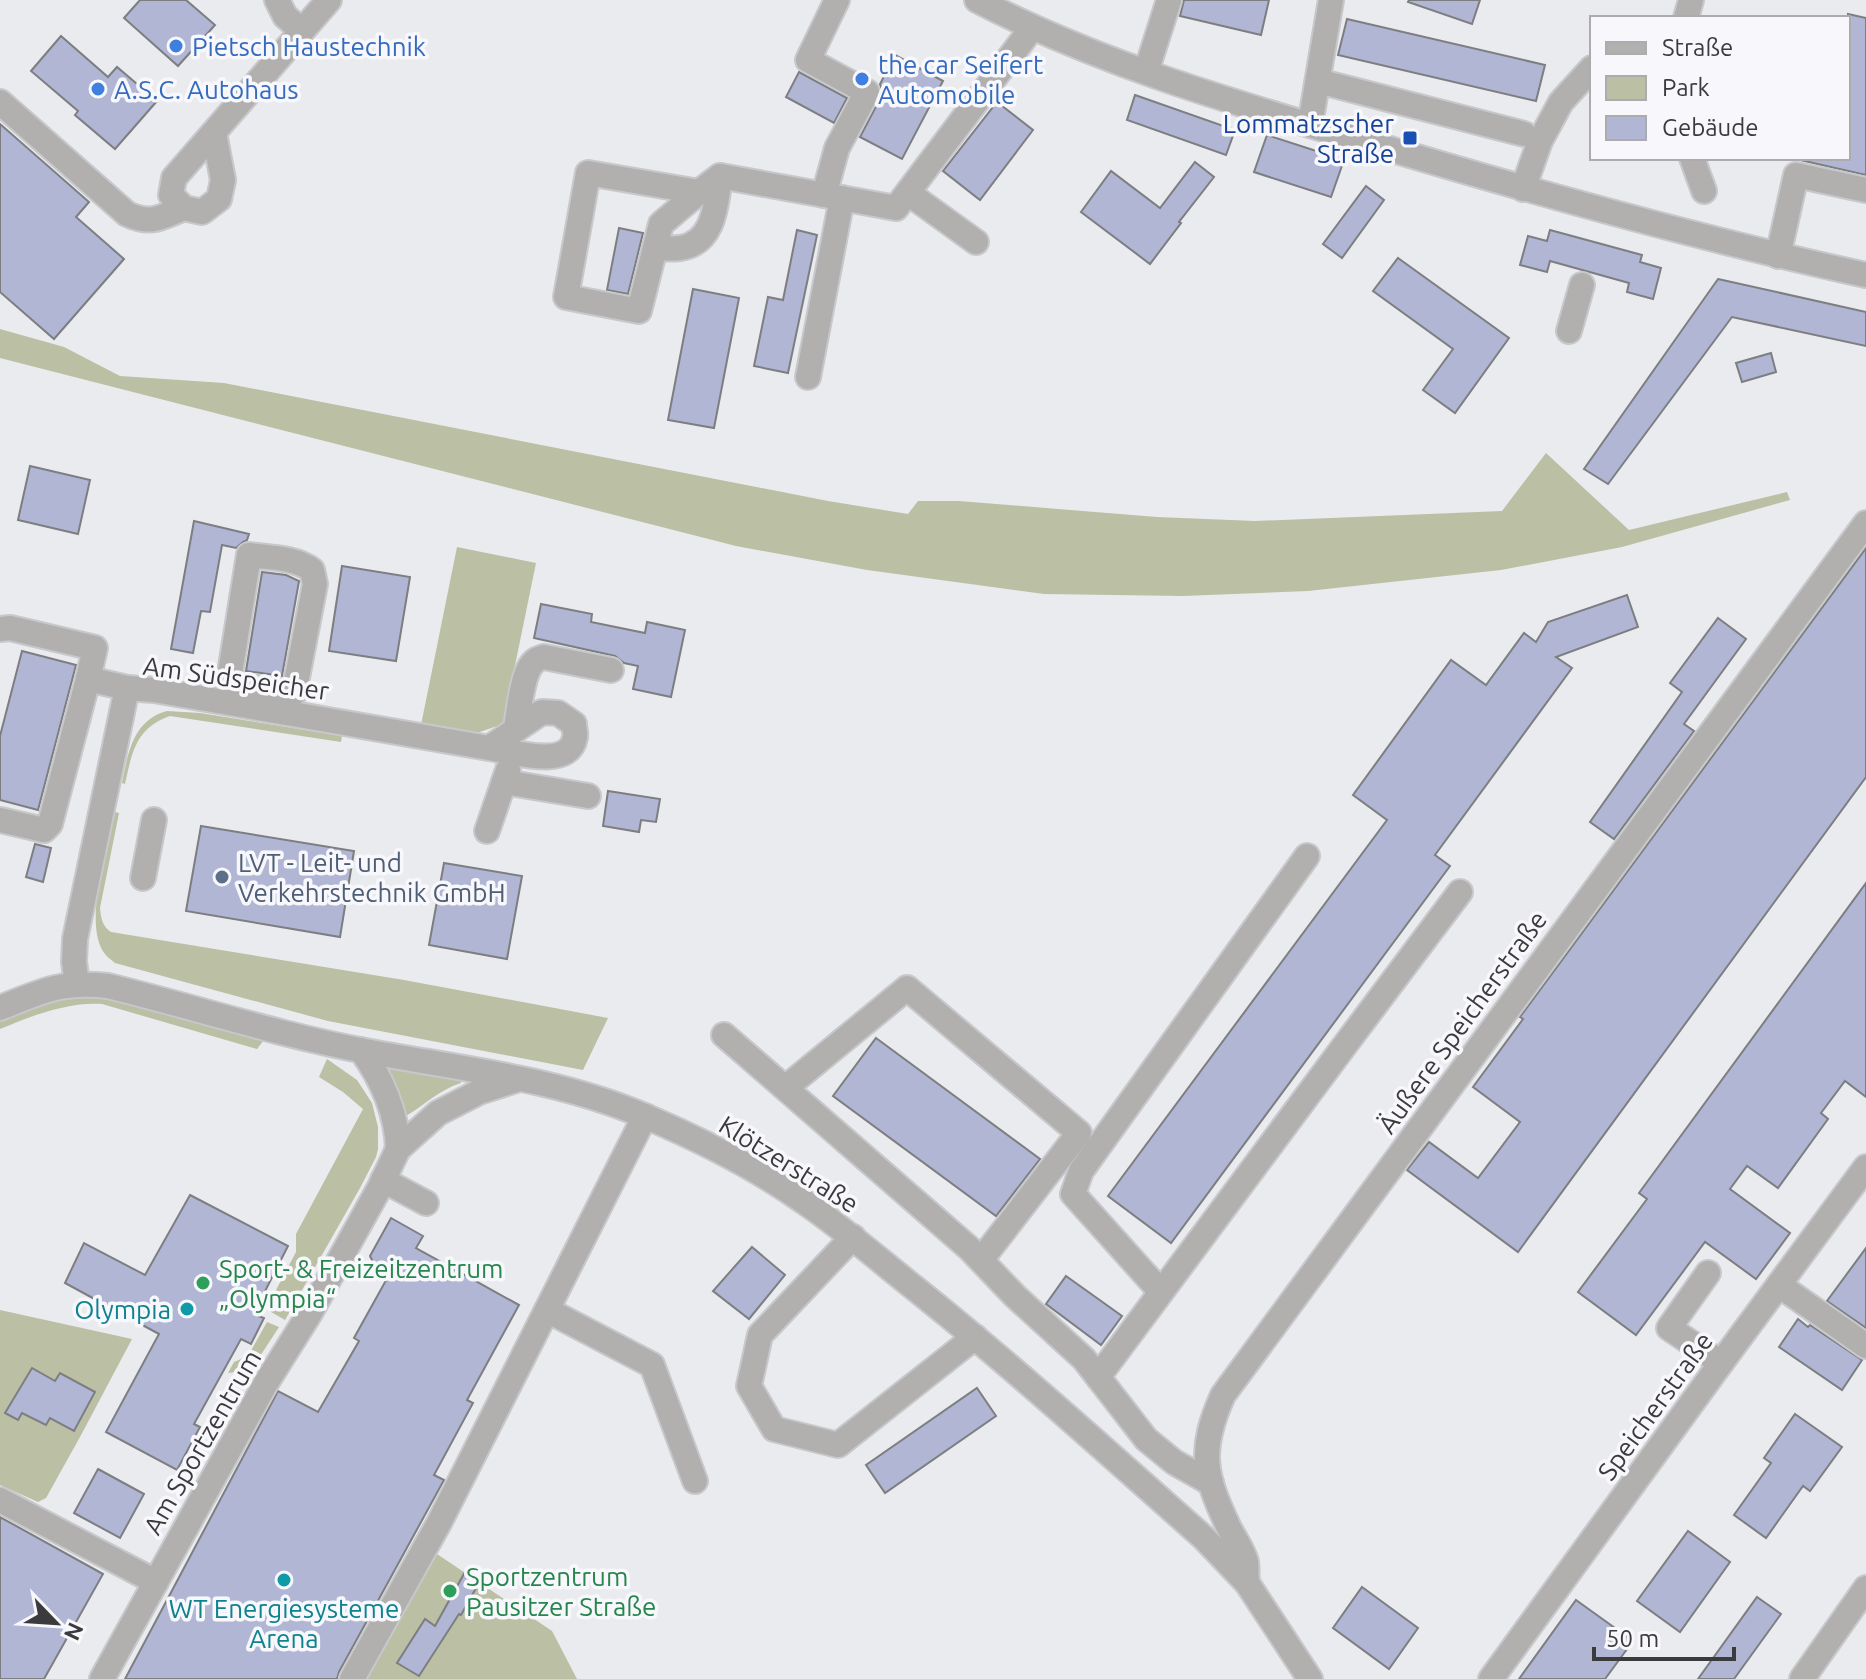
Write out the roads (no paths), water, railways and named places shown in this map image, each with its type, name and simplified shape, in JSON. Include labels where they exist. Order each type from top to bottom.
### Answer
[{"type":"street","points":[[277,0],[285,16],[302,31]]},
{"type":"street","points":[[214,133],[223,180],[219,199],[202,212],[184,208],[171,195],[174,178],[329,0]]},
{"type":"street","points":[[808,377],[837,148],[867,92],[808,60],[837,0]]},
{"type":"street","points":[[1146,72],[1169,0]]},
{"type":"street","points":[[1310,125],[1331,0]]},
{"type":"street","points":[[988,3],[1032,28],[1089,52],[1310,125],[1523,189],[1778,256],[1866,275]]},
{"type":"street","points":[[699,192],[588,173],[566,297],[639,311],[661,224],[720,176],[896,208],[1032,28]]},
{"type":"street","points":[[1523,189],[1540,141],[1561,102],[1590,70]]},
{"type":"street","points":[[1318,81],[1524,134]]},
{"type":"street","points":[[0,102],[127,214],[142,221],[157,219],[184,208]]},
{"type":"street","points":[[1693,160],[1704,191]]},
{"type":"street","points":[[1778,256],[1796,175],[1866,190]]},
{"type":"street","points":[[655,249],[682,248],[697,242],[708,229],[714,212],[720,176]]},
{"type":"street","points":[[908,193],[976,242]]},
{"type":"street","points":[[1569,331],[1582,285]]},
{"type":"street","name":"Äußere Speicherstraße","points":[[1247,1583],[1245,1561],[1207,1473],[1206,1452],[1211,1426],[1223,1395],[1866,523]]},
{"type":"street","points":[[249,555],[304,564],[312,570],[315,584],[294,693],[235,694],[230,673],[249,555]]},
{"type":"street","points":[[0,629],[10,628],[95,648],[50,824],[44,830],[0,820]]},
{"type":"street","points":[[487,831],[504,782],[506,742],[531,665],[544,657],[611,670]]},
{"type":"street","points":[[88,679],[127,688]]},
{"type":"street","name":"Am Südspeicher","points":[[77,984],[75,939],[127,688],[235,694],[506,742]]},
{"type":"street","points":[[504,782],[588,796]]},
{"type":"street","points":[[143,878],[154,820]]},
{"type":"street","points":[[1161,1292],[1073,1194],[1081,1171],[1307,856]]},
{"type":"street","points":[[1098,1377],[1460,892]]},
{"type":"street","name":"Klötzerstraße","points":[[0,1008],[50,988],[77,984],[121,989],[361,1050],[469,1067],[572,1090],[687,1135],[772,1180],[853,1237],[975,1337],[1204,1538],[1247,1583],[1310,1679]]},
{"type":"street","points":[[787,1089],[907,988],[1079,1133],[981,1260]]},
{"type":"street","points":[[724,1035],[981,1260],[1084,1359],[1146,1439],[1174,1462],[1211,1483]]},
{"type":"street","points":[[361,1050],[391,1108],[398,1149]]},
{"type":"street","name":"Am Sportzentrum","points":[[102,1679],[266,1383],[310,1313],[398,1149],[438,1113],[461,1099],[522,1079]]},
{"type":"street","points":[[352,1679],[439,1523],[645,1116]]},
{"type":"street","name":"Speicherstraße","points":[[1491,1679],[1866,1167]]},
{"type":"street","points":[[383,1180],[426,1203]]},
{"type":"street","points":[[853,1237],[760,1335],[749,1386],[774,1429],[838,1445],[975,1337]]},
{"type":"street","points":[[1708,1273],[1669,1328],[1721,1363]]},
{"type":"street","points":[[1779,1285],[1866,1346]]},
{"type":"street","points":[[547,1310],[652,1365],[695,1481]]},
{"type":"street","points":[[0,1500],[156,1582]]},
{"type":"street","points":[[1802,1679],[1866,1588]]},
{"type":"place","name":"Pietsch Haustechnik","points":[[176,46]]},
{"type":"place","name":"the car Seifert Automobile","points":[[862,79]]},
{"type":"place","name":"A.S.C. Autohaus","points":[[98,89]]},
{"type":"place","name":"Lommatzscher Straße","points":[[1410,138]]},
{"type":"place","name":"LVT - Leit- und Verkehrstechnik GmbH","points":[[222,877]]},
{"type":"place","name":"Sport- & Freizeitzentrum „Olympia“","points":[[203,1283]]},
{"type":"place","name":"Olympia","points":[[187,1309]]},
{"type":"place","name":"WT Energiesysteme Arena","points":[[284,1580]]},
{"type":"place","name":"Sportzentrum Pausitzer Straße","points":[[450,1591]]}]
